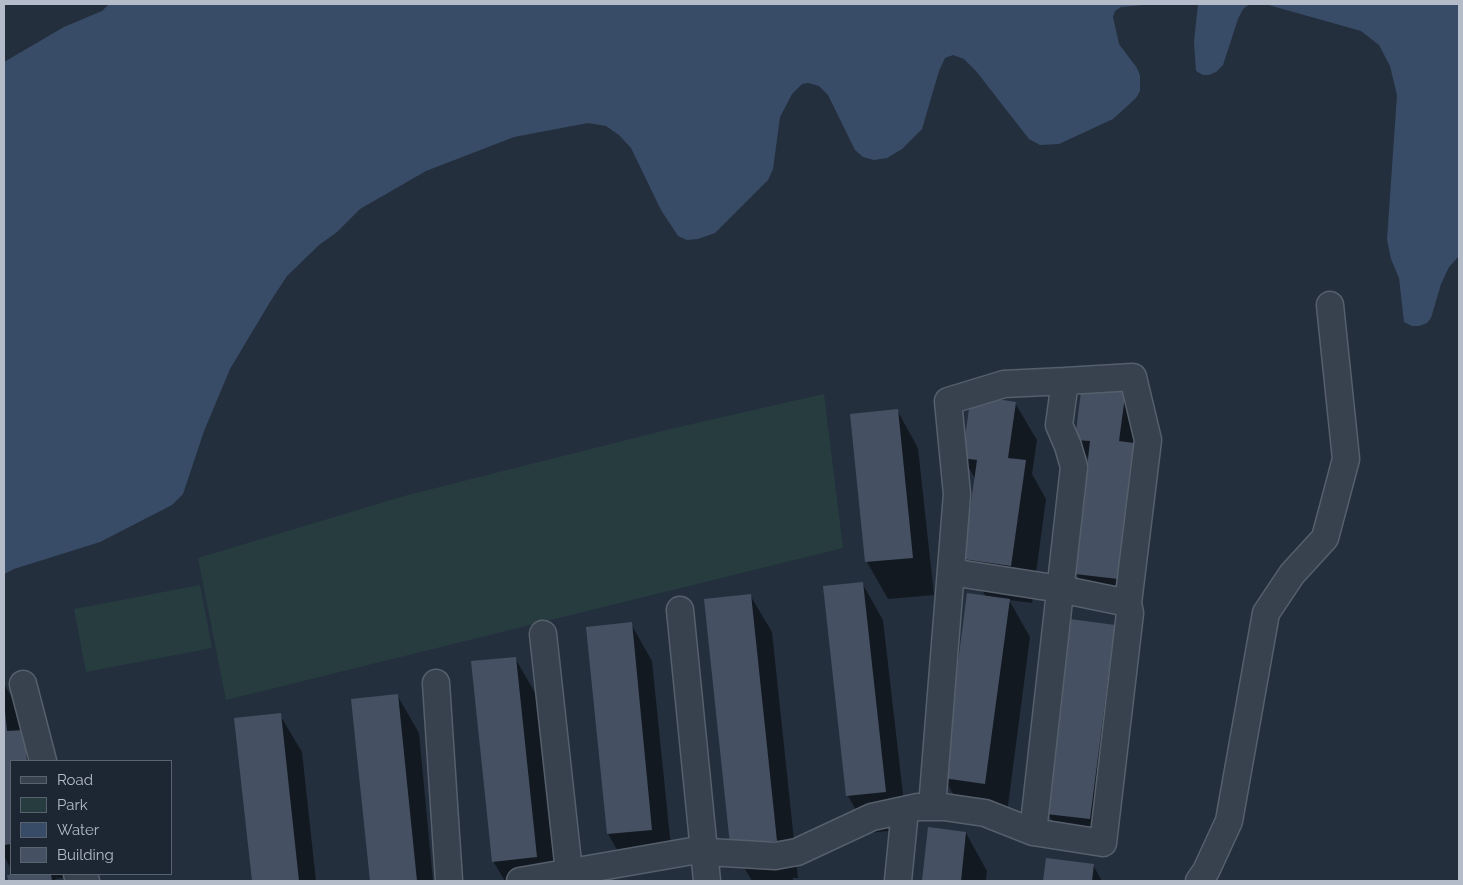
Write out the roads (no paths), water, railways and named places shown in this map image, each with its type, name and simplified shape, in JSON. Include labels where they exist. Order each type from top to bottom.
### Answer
[{"type":"street","points":[[1199,881],[1206,871],[1229,822],[1266,613],[1292,574],[1325,538],[1346,460],[1330,305]]},
{"type":"street","points":[[520,881],[570,877],[692,851],[775,856],[797,852],[872,817],[918,807],[985,813],[1033,832],[1102,843],[1130,613],[1128,603],[1148,440],[1133,377],[1004,384],[948,400],[957,494],[932,807]]},
{"type":"street","points":[[1033,832],[1074,467],[1059,425],[1065,381]]},
{"type":"street","points":[[951,572],[1060,589],[1128,603]]},
{"type":"street","points":[[680,610],[707,881]]},
{"type":"street","points":[[543,634],[570,877]]},
{"type":"street","points":[[436,683],[449,881]]},
{"type":"street","points":[[23,684],[43,760]]},
{"type":"street","points":[[898,881],[905,810]]},
{"type":"water","points":[[109,4],[1155,4],[1121,7],[1115,11],[1113,17],[1119,44],[1137,68],[1140,76],[1140,91],[1136,98],[1113,119],[1059,144],[1040,145],[1029,139],[976,71],[964,59],[953,55],[945,58],[939,71],[922,129],[902,149],[887,158],[874,160],[863,157],[855,150],[828,95],[819,86],[808,83],[802,84],[792,94],[780,117],[773,169],[768,180],[715,233],[698,239],[687,240],[678,236],[661,210],[631,148],[619,135],[606,126],[588,123],[514,137],[426,171],[360,209],[287,276],[230,369],[204,431],[183,494],[172,505],[100,542],[14,569],[4,574],[4,62],[64,27],[102,11]]},
{"type":"water","points":[[1198,4],[1250,4],[1243,9],[1238,19],[1223,65],[1216,72],[1209,75],[1203,75],[1196,71],[1194,42]]},
{"type":"water","points":[[1265,4],[1459,4],[1459,256],[1449,267],[1441,284],[1431,318],[1427,323],[1412,326],[1404,322],[1399,278],[1391,259],[1387,240],[1397,95],[1390,66],[1379,45],[1361,31]]}]
